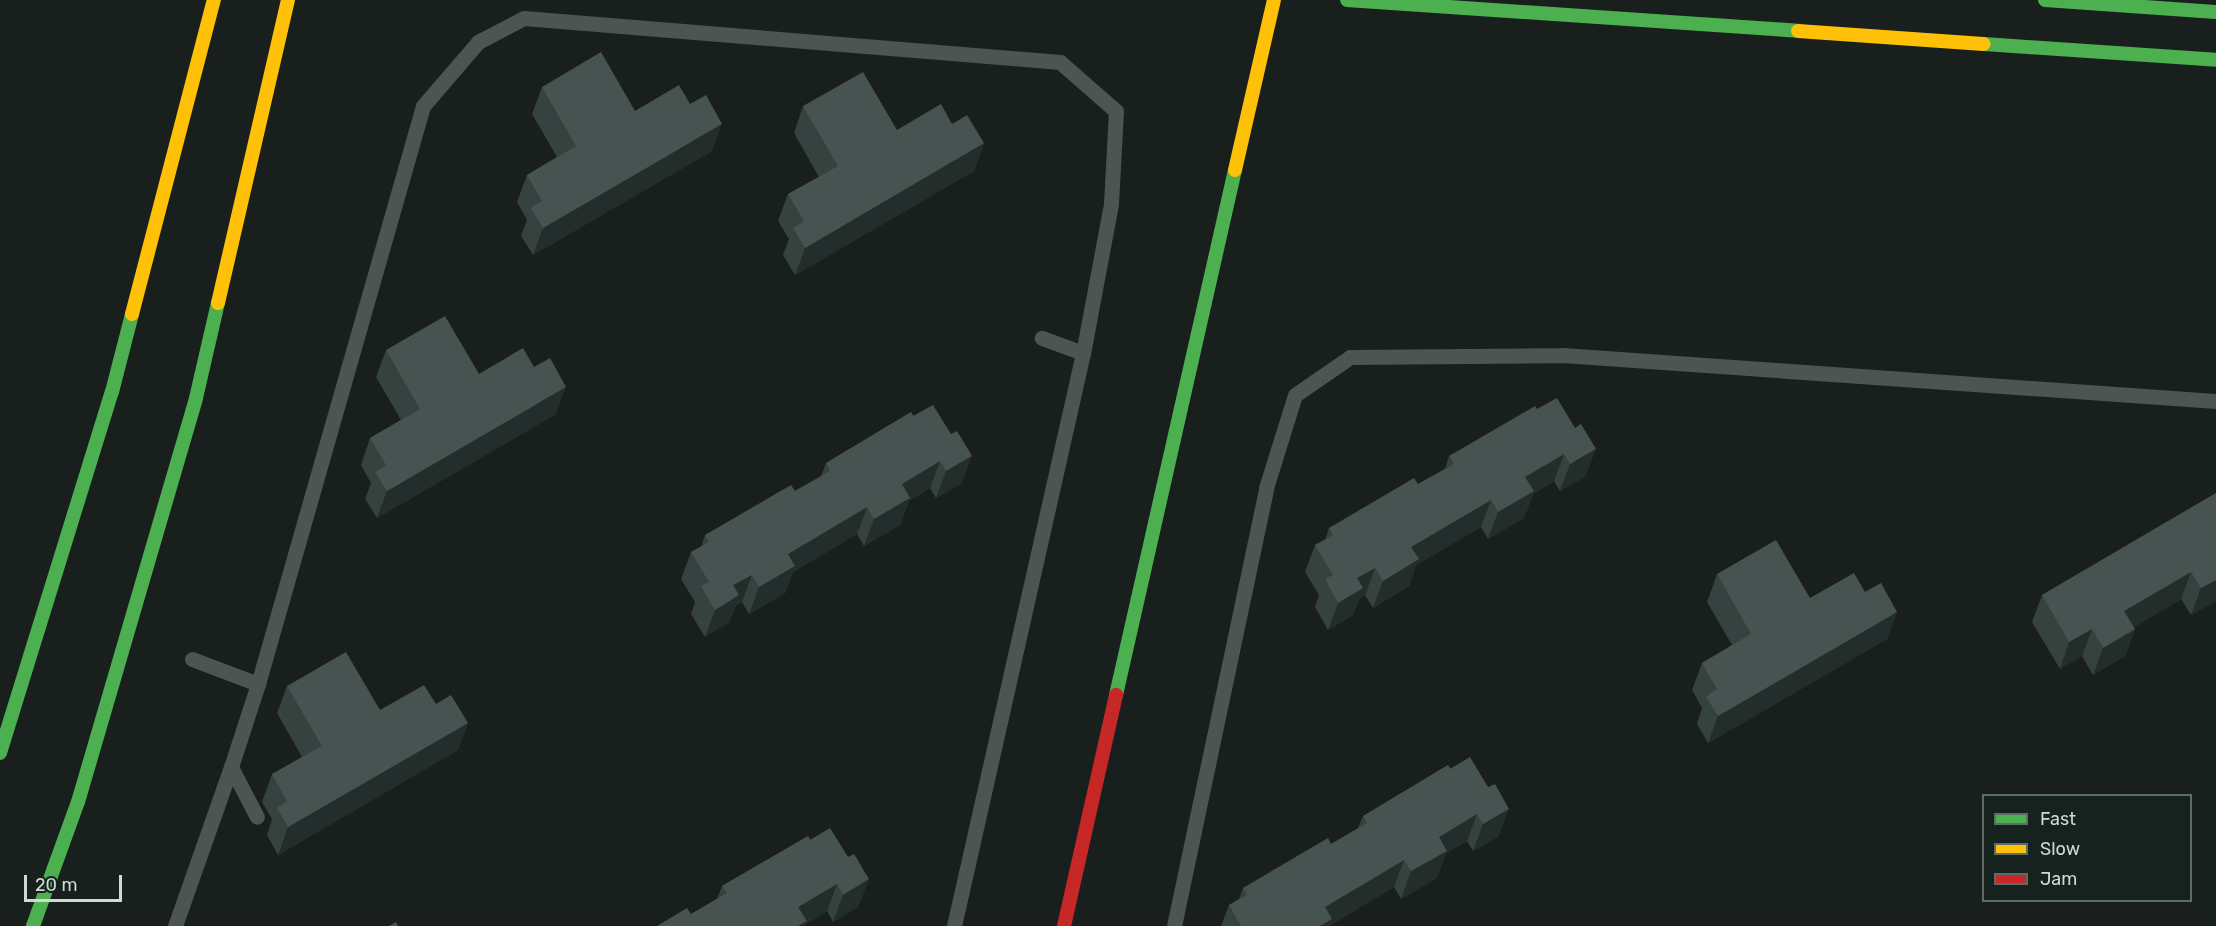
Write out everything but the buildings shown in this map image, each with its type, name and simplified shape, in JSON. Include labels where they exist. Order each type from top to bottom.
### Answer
[{"type":"street","points":[[0,753],[112,392],[214,0]]},
{"type":"street","points":[[33,926],[78,802],[196,398],[288,0]]},
{"type":"street","points":[[1064,926],[1274,0]]},
{"type":"street","points":[[1347,0],[2216,60]]},
{"type":"street","points":[[2045,0],[2216,12]]},
{"type":"lane","points":[[175,926],[258,684],[423,106],[478,42],[524,18],[1060,62],[1116,111],[1111,204],[1083,353],[954,926]]},
{"type":"lane","points":[[1042,338],[1083,353]]},
{"type":"lane","points":[[1174,926],[1266,488],[1294,395],[1350,357],[1563,355],[2216,401]]},
{"type":"lane","points":[[192,659],[258,684]]},
{"type":"lane","points":[[231,767],[257,817]]},
{"type":"traffic: fast","points":[[1347,0],[1798,31]]},
{"type":"traffic: fast","points":[[2045,0],[2216,12]]},
{"type":"traffic: fast","points":[[1984,44],[2216,60]]},
{"type":"traffic: fast","points":[[1116,695],[1235,170]]},
{"type":"traffic: fast","points":[[33,926],[78,802],[196,398],[218,303]]},
{"type":"traffic: fast","points":[[0,753],[112,392],[132,314]]},
{"type":"traffic: slow","points":[[132,314],[214,0]]},
{"type":"traffic: slow","points":[[218,303],[288,0]]},
{"type":"traffic: slow","points":[[1235,170],[1274,0]]},
{"type":"traffic: slow","points":[[1798,31],[1984,44]]},
{"type":"traffic: jam","points":[[1064,926],[1116,695]]}]
